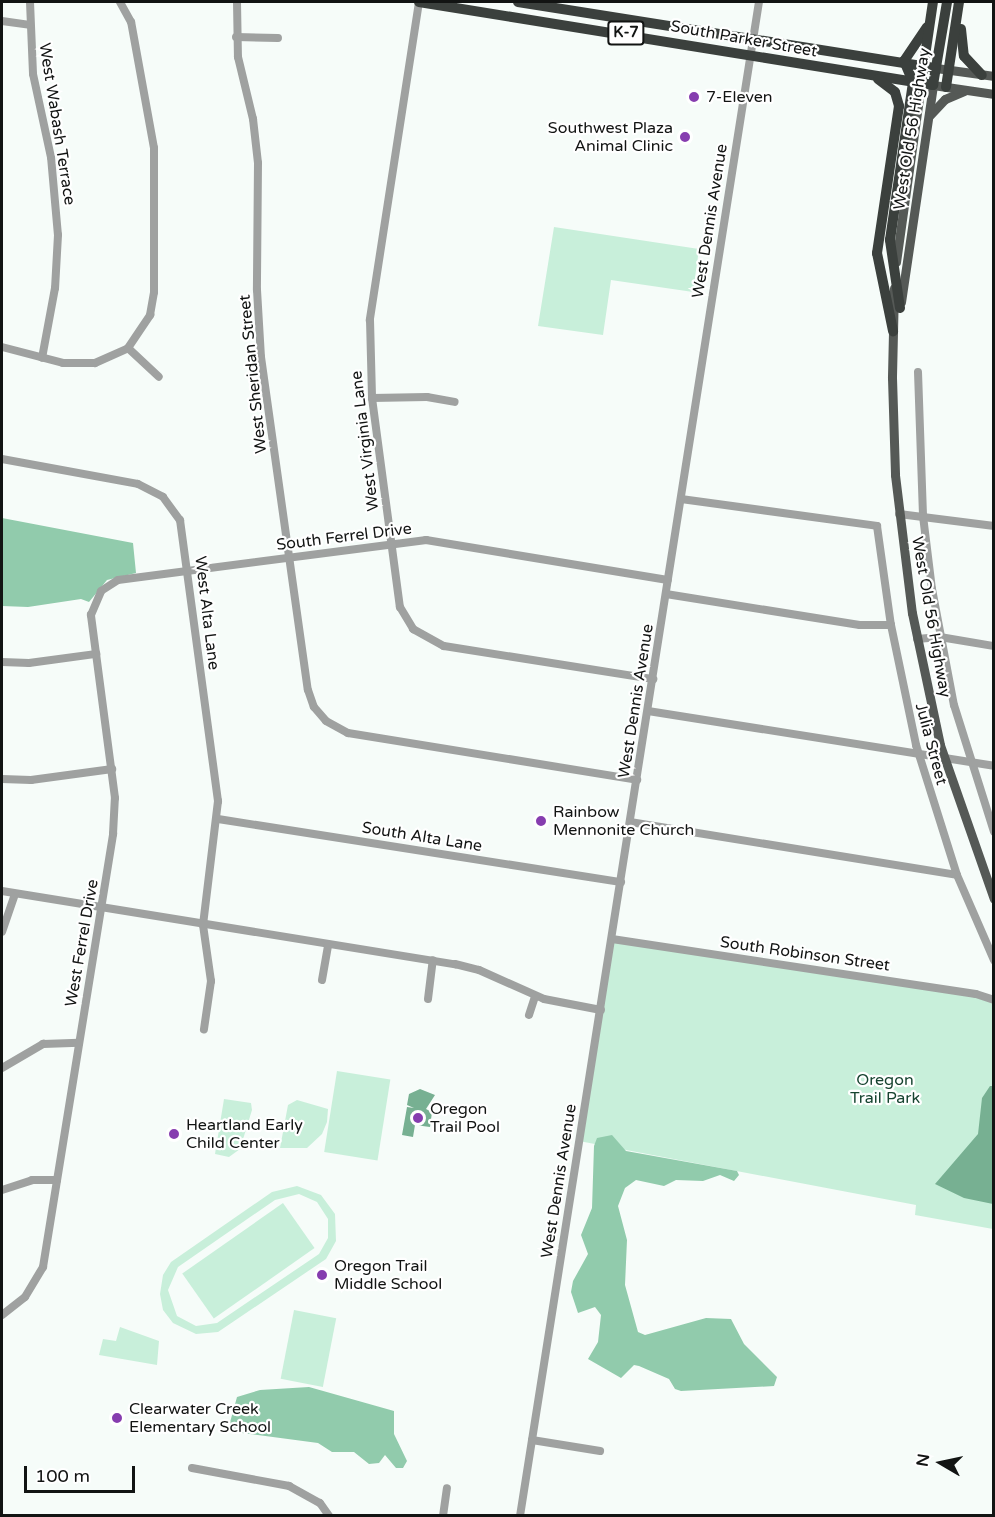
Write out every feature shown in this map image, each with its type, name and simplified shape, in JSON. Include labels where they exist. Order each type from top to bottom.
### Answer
[{"type":"highway","name":"South Parker Street","points":[[419,2],[917,83]]},
{"type":"highway","name":"South Parker Street","points":[[518,2],[936,68]]},
{"type":"highway","name":"West Old 56 Highway","points":[[900,308],[895,282],[891,224],[917,83],[923,66],[933,2]]},
{"type":"highway","name":"West Old 56 Highway","points":[[933,85],[947,2]]},
{"type":"highway","points":[[946,87],[958,2]]},
{"type":"highway","points":[[964,2],[960,37],[964,56],[988,75]]},
{"type":"highway","points":[[917,83],[904,62],[930,21]]},
{"type":"highway","points":[[873,76],[895,92],[899,106],[878,253],[893,331]]},
{"type":"highway","name":"K-7","points":[[917,83],[933,85]]},
{"type":"main road","points":[[936,68],[988,75]]},
{"type":"main road","points":[[933,85],[993,94]]},
{"type":"main road","name":"West Old 56 Highway","points":[[893,331],[900,308],[933,85]]},
{"type":"main road","points":[[928,117],[945,99],[967,90]]},
{"type":"main road","name":"West Old 56 Highway","points":[[895,282],[892,398],[899,514],[916,639],[944,757],[993,899]]},
{"type":"street","name":"West Wabash Terrace","points":[[30,2],[33,74],[51,157],[57,207],[55,288],[42,358]]},
{"type":"street","points":[[2,347],[42,358],[83,364],[107,359],[128,348],[145,327],[153,301],[156,167],[130,22],[120,2]]},
{"type":"street","name":"West Sheridan Street","points":[[237,2],[236,38],[256,141],[258,321],[308,690],[314,707],[326,721],[348,733],[637,780]]},
{"type":"street","name":"West Virginia Lane","points":[[419,2],[372,301],[372,398],[400,607],[413,628],[433,642],[653,679]]},
{"type":"street","name":"West Dennis Avenue","points":[[520,1515],[759,2]]},
{"type":"street","points":[[2,21],[30,24]]},
{"type":"street","points":[[236,38],[278,38]]},
{"type":"street","points":[[128,348],[159,377]]},
{"type":"street","points":[[918,372],[923,516],[940,637],[969,761],[993,832]]},
{"type":"street","points":[[372,398],[427,397],[455,402]]},
{"type":"street","name":"West Alta Lane","points":[[2,459],[138,484],[163,497],[180,520],[218,819]]},
{"type":"street","name":"Julia Street","points":[[681,499],[877,526],[891,625],[920,755],[957,875],[993,960]]},
{"type":"street","points":[[899,514],[993,526]]},
{"type":"street","name":"South Ferrel Drive","points":[[129,578],[426,540],[668,580]]},
{"type":"street","name":"West Ferrel Drive","points":[[2,1315],[26,1297],[43,1267],[116,814],[91,615],[94,602],[109,584],[129,578]]},
{"type":"street","points":[[666,594],[860,625],[891,625]]},
{"type":"street","points":[[916,639],[940,637],[993,646]]},
{"type":"street","points":[[2,662],[29,663],[96,654]]},
{"type":"street","points":[[648,711],[993,766]]},
{"type":"street","points":[[2,779],[31,780],[112,769]]},
{"type":"street","points":[[204,1029],[211,981],[203,925],[218,819]]},
{"type":"street","name":"South Alta Lane","points":[[218,819],[621,882]]},
{"type":"street","points":[[630,822],[957,875]]},
{"type":"street","points":[[2,891],[433,960],[479,970],[535,996],[601,1010]]},
{"type":"street","points":[[2,932],[15,894]]},
{"type":"street","name":"South Robinson Street","points":[[612,939],[992,997]]},
{"type":"street","points":[[322,980],[328,945]]},
{"type":"street","points":[[428,999],[433,960]]},
{"type":"street","points":[[529,1015],[535,996]]},
{"type":"street","points":[[2,1068],[43,1044],[79,1043]]},
{"type":"street","points":[[2,1190],[32,1180],[57,1180]]},
{"type":"street","points":[[531,1440],[600,1451]]},
{"type":"street","points":[[192,1468],[289,1486],[318,1502],[329,1515]]},
{"type":"street","points":[[443,1515],[447,1488]]},
{"type":"green space","points":[[554,227],[699,249],[693,292],[611,280],[603,335],[538,326]]},
{"type":"green space","name":"Oregon Trail Park","points":[[612,939],[993,1000],[993,1229],[915,1215],[916,1205],[579,1141]]},
{"type":"green space","points":[[337,1071],[390,1079],[378,1160],[324,1152]]},
{"type":"green space","points":[[224,1099],[251,1103],[252,1110],[240,1149],[229,1157],[215,1154]]},
{"type":"green space","points":[[297,1100],[328,1109],[327,1122],[322,1134],[307,1148],[280,1148],[288,1105]]},
{"type":"green space","points":[[297,1186],[321,1195],[335,1214],[336,1241],[326,1259],[218,1332],[196,1334],[173,1323],[163,1310],[160,1294],[163,1275],[171,1262],[272,1192]],"holes":[[[299,1194],[317,1202],[328,1219],[328,1238],[319,1254],[217,1323],[196,1326],[177,1316],[168,1290],[178,1267],[275,1200]]]},
{"type":"green space","points":[[283,1203],[315,1248],[214,1319],[182,1274]]},
{"type":"green space","points":[[294,1310],[336,1318],[323,1387],[281,1379]]},
{"type":"green space","points":[[120,1327],[159,1341],[157,1365],[99,1355],[103,1339],[116,1341]]},
{"type":"shaded area","points":[[2,518],[133,543],[136,573],[107,580],[89,602],[81,599],[28,607],[2,606]]},
{"type":"shaded area","points":[[990,1086],[993,1086],[993,1204],[964,1198],[935,1184],[978,1134],[982,1098]]},
{"type":"shaded area","name":"Oregon Trail Pool","points":[[420,1089],[435,1095],[426,1109],[432,1112],[430,1127],[415,1125],[413,1137],[402,1135],[407,1107],[414,1108],[407,1105],[409,1094]]},
{"type":"shaded area","points":[[612,1135],[626,1151],[737,1171],[739,1175],[734,1181],[720,1175],[703,1181],[676,1180],[664,1186],[636,1180],[625,1188],[618,1206],[627,1240],[625,1285],[638,1332],[645,1335],[706,1318],[731,1319],[744,1344],[777,1377],[774,1386],[681,1391],[675,1389],[669,1379],[639,1366],[634,1365],[621,1378],[588,1359],[598,1342],[601,1315],[595,1307],[578,1313],[571,1292],[573,1281],[588,1254],[581,1235],[592,1208],[594,1146],[597,1138]]},
{"type":"shaded area","points":[[309,1387],[394,1411],[394,1434],[407,1461],[403,1468],[396,1468],[385,1455],[379,1463],[369,1464],[354,1452],[332,1452],[318,1443],[242,1433],[229,1426],[237,1397],[260,1390]]},
{"type":"place","name":"7-Eleven","points":[[694,97]]},
{"type":"place","name":"Southwest Plaza Animal Clinic","points":[[685,137]]},
{"type":"place","name":"Rainbow Mennonite Church","points":[[541,821]]},
{"type":"place","name":"Oregon Trail Pool","points":[[418,1118]]},
{"type":"place","name":"Heartland Early Child Center","points":[[174,1134]]},
{"type":"place","name":"Oregon Trail Middle School","points":[[322,1275]]},
{"type":"place","name":"Clearwater Creek Elementary School","points":[[117,1418]]}]
